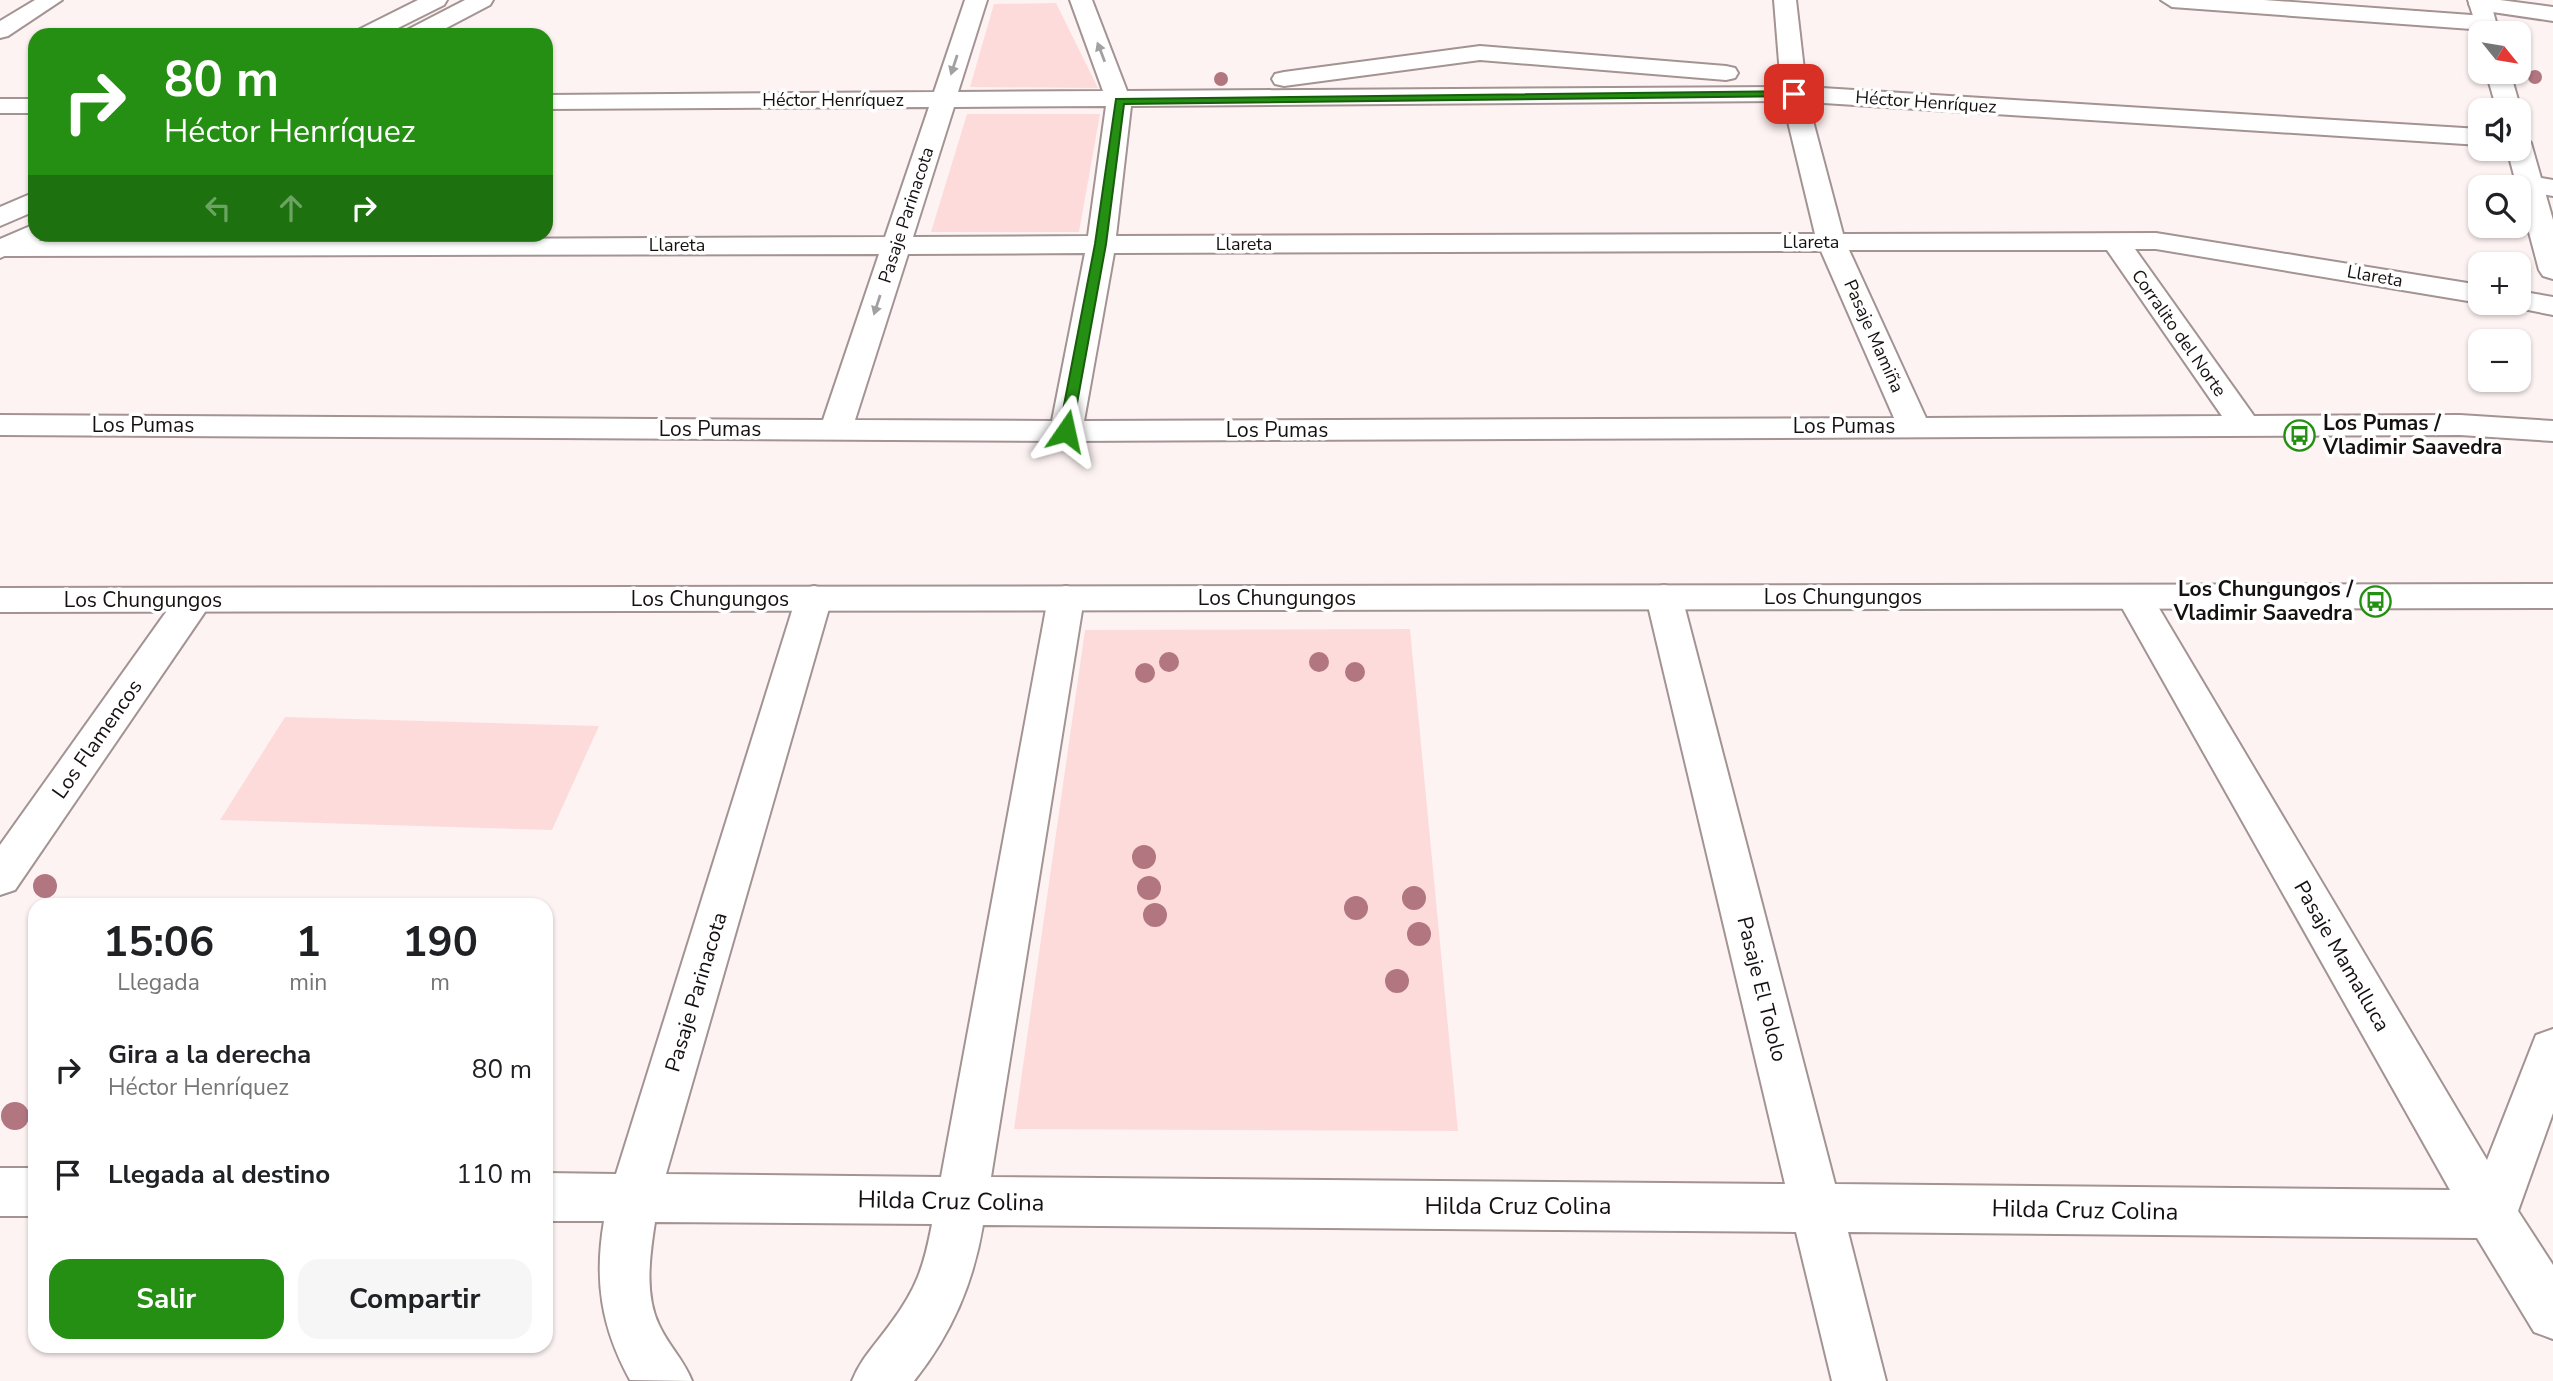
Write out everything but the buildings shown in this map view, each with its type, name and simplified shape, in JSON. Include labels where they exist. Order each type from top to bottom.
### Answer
[{"type":"street","points":[[0,31],[51,0]]},
{"type":"street","points":[[380,28],[436,0]]},
{"type":"street","points":[[428,28],[482,0]]},
{"type":"street","name":"Pasaje Parinacota","points":[[836,429],[976,0]]},
{"type":"street","points":[[1066,431],[1101,244],[1119,101],[1081,0]]},
{"type":"street","name":"Pasaje Mamiña","points":[[1785,0],[1793,86],[1831,242],[1914,425]]},
{"type":"street","points":[[2172,0],[2483,15],[2553,14]]},
{"type":"street","name":"Héctor Henríquez","points":[[1119,101],[1480,53],[1793,86],[2468,136]]},
{"type":"street","name":"Héctor Henríquez","points":[[553,102],[1119,101],[1793,86]]},
{"type":"street","points":[[0,106],[28,106]]},
{"type":"street","points":[[2528,161],[2541,186],[2553,270]]},
{"type":"street","points":[[0,218],[28,204]]},
{"type":"street","points":[[2,249],[28,236]]},
{"type":"street","name":"Llareta","points":[[2,249],[2115,241],[2175,243],[2468,292]]},
{"type":"street","name":"Corralito del Norte","points":[[2115,241],[2244,425]]},
{"type":"street","points":[[2531,302],[2553,306]]},
{"type":"street","name":"Los Pumas","points":[[0,425],[1066,431],[1914,425],[2460,425],[2553,431]]},
{"type":"street","name":"Los Chungungos","points":[[0,600],[2553,596]]},
{"type":"street","name":"Pasaje El Tololo","points":[[1664,597],[1859,1381]]},
{"type":"street","name":"Pasaje Mamalluca","points":[[2134,597],[2491,1214],[2553,1313]]},
{"type":"street","name":"Pasaje Parinacota","points":[[665,1381],[645,1359],[631,1324],[623,1286],[624,1243],[634,1198],[814,598]]},
{"type":"street","points":[[879,1381],[909,1347],[934,1308],[950,1268],[1066,598]]},
{"type":"street","name":"Los Flamencos","points":[[0,878],[194,600]]},
{"type":"street","points":[[2491,1214],[2553,1049]]},
{"type":"street","points":[[0,1192],[28,1192]]},
{"type":"street","name":"Hilda Cruz Colina","points":[[553,1197],[2491,1214]]},
{"type":"shaded area","points":[[1056,3],[1098,88],[970,87],[994,4]]},
{"type":"shaded area","points":[[967,114],[1100,114],[1079,232],[931,232]]},
{"type":"shaded area","points":[[1410,629],[1458,1131],[1014,1129],[1085,630]]},
{"type":"shaded area","points":[[285,717],[599,726],[552,830],[220,820]]},
{"type":"place","name":"Los Pumas / Vladimir Saavedra","points":[[2300,435]]},
{"type":"place","name":"Los Chungungos / Vladimir Saavedra","points":[[2376,601]]},
{"type":"route","points":[[1066,431],[1101,244],[1119,101],[1794,94]]}]
